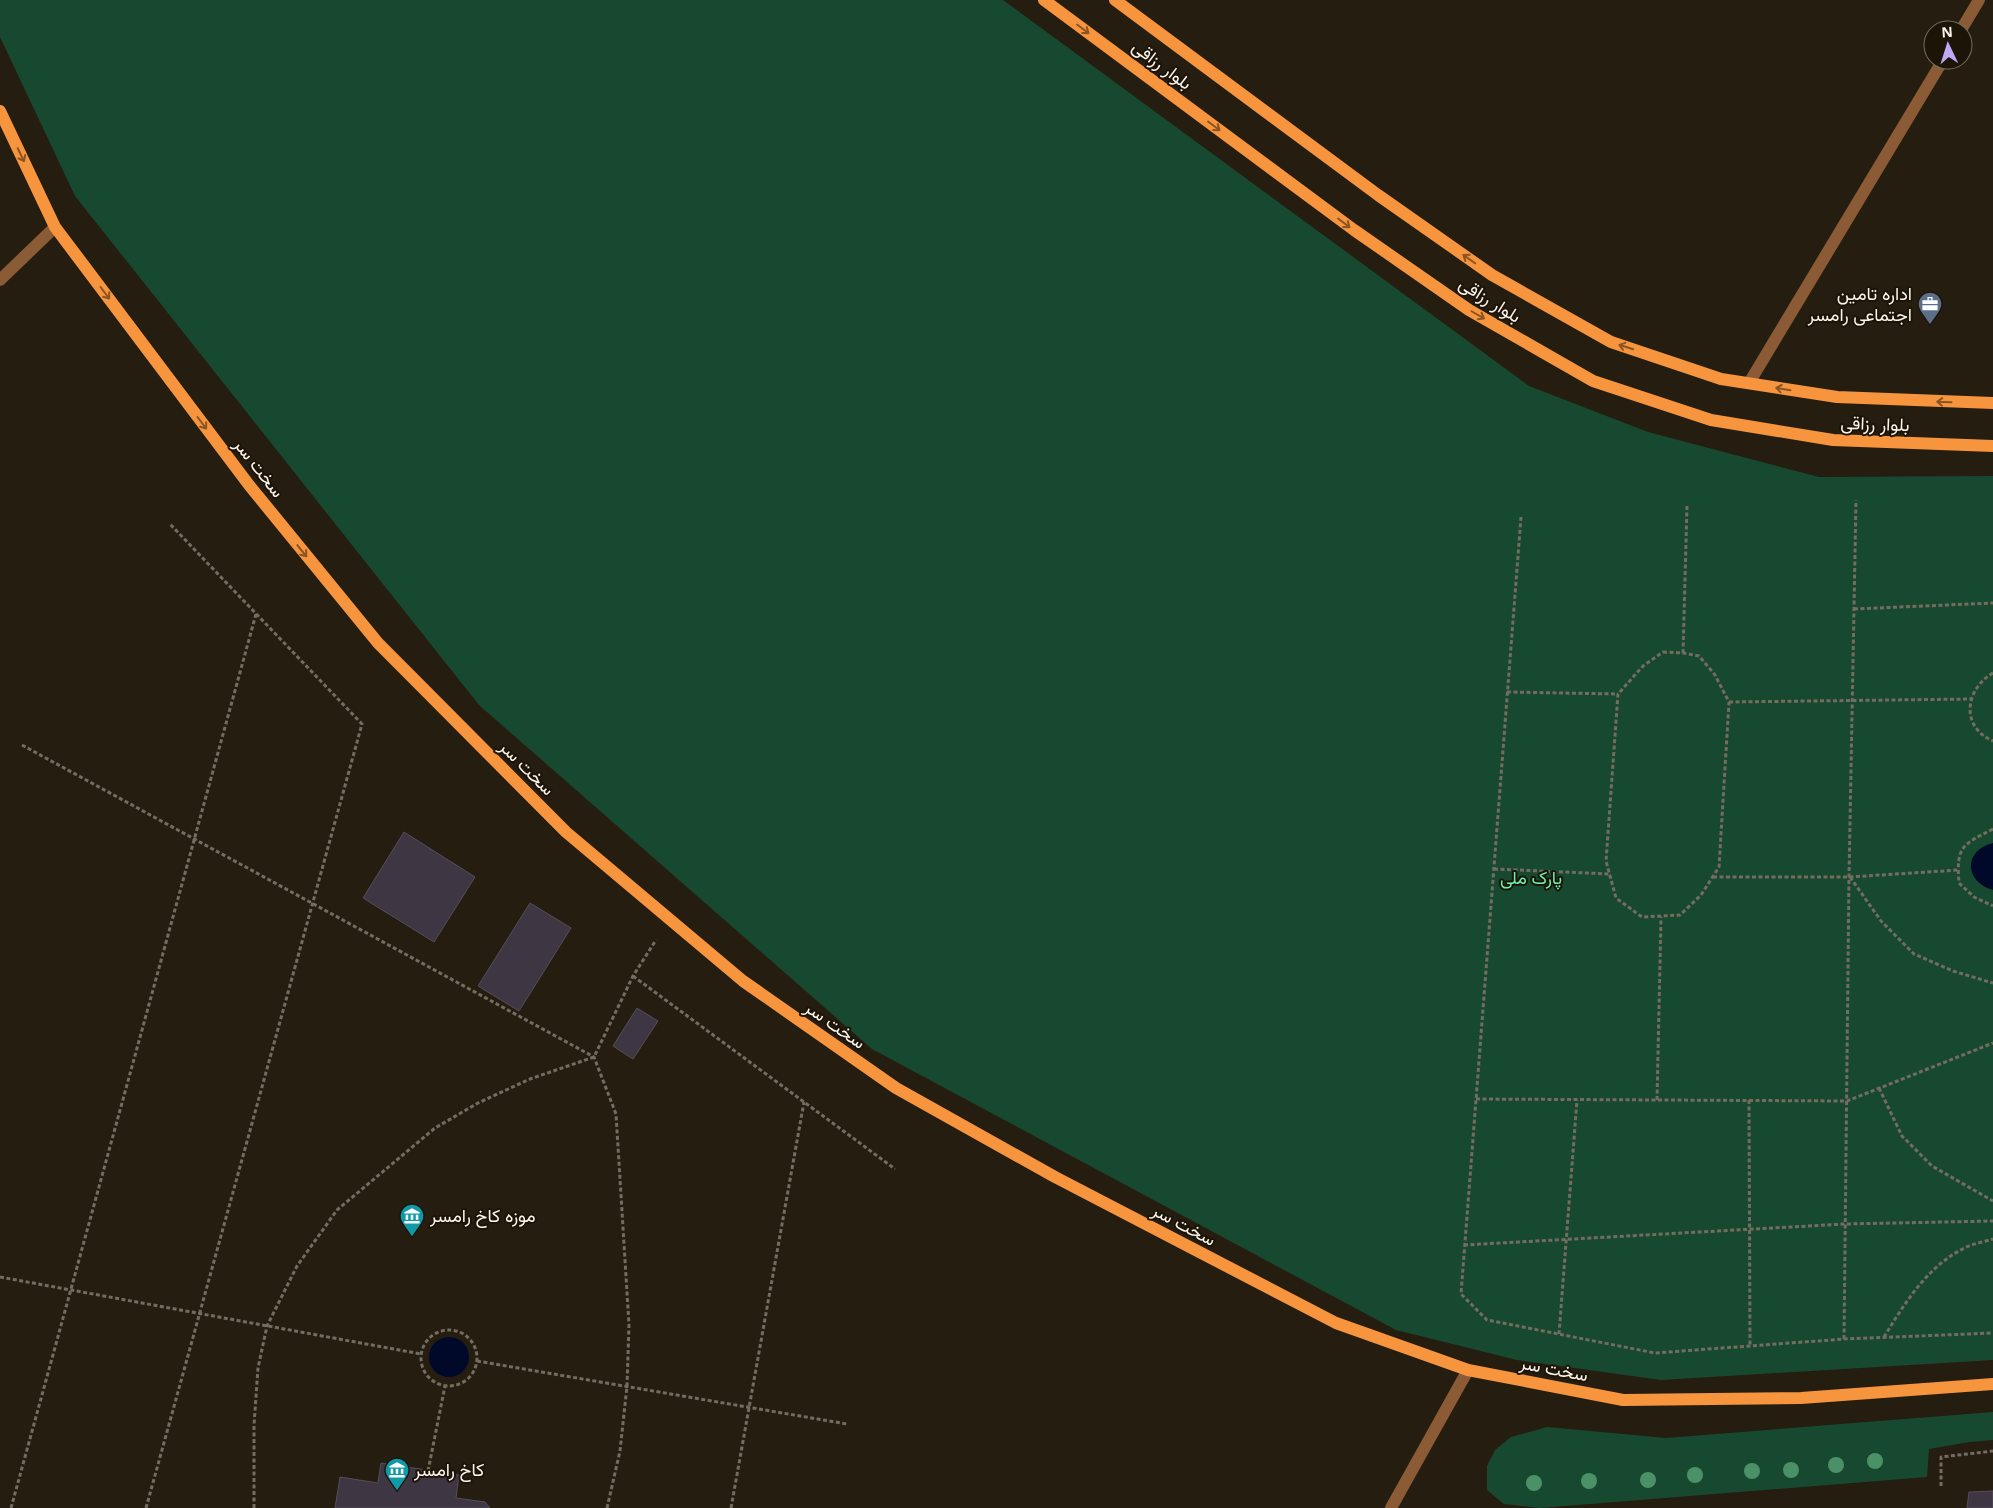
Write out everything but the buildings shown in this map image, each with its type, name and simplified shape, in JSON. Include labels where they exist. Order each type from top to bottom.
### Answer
[{"type":"main road","name":"بلوار رزاقی","points":[[1044,0],[1354,230],[1461,305],[1593,381],[1711,420],[1833,440],[1993,446]]},
{"type":"main road","name":"بلوار رزاقی","points":[[1115,0],[1378,195],[1492,275],[1611,342],[1721,379],[1837,397],[1993,403]]},
{"type":"main road","name":"سخت سر","points":[[0,111],[55,227],[249,485],[378,643],[566,832],[743,981],[896,1088],[1055,1177],[1336,1323],[1468,1370],[1623,1400],[1800,1398],[1993,1384]]},
{"type":"street","points":[[1967,20],[1980,0]]},
{"type":"street","points":[[1749,383],[1937,70]]},
{"type":"street","points":[[0,280],[55,227]]},
{"type":"street","points":[[1391,1508],[1468,1370]]},
{"type":"path","points":[[1844,1340],[1849,877],[1856,500]]},
{"type":"path","points":[[1683,653],[1687,505]]},
{"type":"path","points":[[1520,517],[1461,1294],[1487,1320],[1655,1353],[1884,1337],[1993,1333]]},
{"type":"path","points":[[146,1508],[362,724],[169,523]]},
{"type":"path","points":[[1854,609],[1993,603]]},
{"type":"path","points":[[11,1508],[256,614]]},
{"type":"path","points":[[1663,652],[1683,653],[1698,656],[1715,675],[1729,702],[1719,867],[1701,895],[1680,916],[1642,917],[1616,898],[1606,861],[1618,694],[1643,666],[1663,652]]},
{"type":"path","points":[[1993,673],[1983,679],[1975,688],[1970,711],[1973,722],[1979,732],[1993,741]]},
{"type":"path","points":[[1507,692],[1618,694]]},
{"type":"path","points":[[1729,702],[1971,700]]},
{"type":"path","points":[[22,745],[594,1057],[616,1114],[629,1325],[627,1386],[620,1451],[608,1508]]},
{"type":"path","points":[[1993,829],[1966,843],[1958,861],[1959,882],[1974,897],[1993,906]]},
{"type":"path","points":[[1494,868],[1610,874]]},
{"type":"path","points":[[1713,877],[1849,877],[1958,870]]},
{"type":"path","points":[[1849,877],[1881,921],[1914,954],[1952,971],[1993,983]]},
{"type":"path","points":[[1657,1100],[1661,917]]},
{"type":"path","points":[[254,1508],[254,1425],[258,1368],[267,1326],[297,1266],[337,1210],[428,1134],[478,1103],[530,1078],[594,1057],[633,976],[670,919]]},
{"type":"path","points":[[633,976],[895,1169]]},
{"type":"path","points":[[1476,1099],[1847,1101],[1993,1043]]},
{"type":"path","points":[[1879,1088],[1902,1136],[1932,1166],[1993,1201]]},
{"type":"path","points":[[1558,1334],[1577,1100]]},
{"type":"path","points":[[1749,1100],[1750,1346]]},
{"type":"path","points":[[731,1508],[804,1102]]},
{"type":"path","points":[[1464,1245],[1845,1224],[1993,1221]]},
{"type":"path","points":[[1884,1337],[1910,1295],[1941,1264],[1970,1246],[1993,1239]]},
{"type":"path","points":[[0,1277],[421,1354]]},
{"type":"path","points":[[449,1329],[464,1334],[470,1339],[475,1346],[478,1361],[476,1369],[466,1380],[460,1384],[445,1386],[438,1384],[426,1375],[421,1354],[423,1346],[434,1334],[449,1329]]},
{"type":"path","points":[[478,1361],[847,1424]]},
{"type":"path","points":[[428,1470],[445,1386]]},
{"type":"path","points":[[1941,1486],[1941,1457],[1993,1451]]},
{"type":"green space","name":"پارک ملی","points":[[0,0],[1003,0],[1529,386],[1648,432],[1819,477],[1993,476],[1993,1360],[1661,1380],[1517,1360],[1396,1330],[872,1049],[479,705],[75,196],[0,37]]},
{"type":"green space","points":[[1993,1412],[1993,1440],[1929,1449],[1927,1477],[1540,1508],[1504,1504],[1487,1490],[1487,1466],[1495,1450],[1511,1437],[1547,1427],[1666,1438]]},
{"type":"water","points":[[1993,843],[1993,890],[1983,886],[1977,880],[1972,873],[1971,866],[1976,852]]},
{"type":"water","points":[[453,1337],[460,1340],[466,1346],[469,1357],[468,1365],[460,1374],[453,1377],[445,1377],[438,1374],[430,1365],[429,1353],[432,1346],[441,1338]]},
{"type":"place","name":"اداره تامین اجتماعی رامسر","points":[[1930,325]]},
{"type":"place","name":"موزه کاخ رامسر","points":[[412,1237]]},
{"type":"place","name":"کاخ رامسر","points":[[397,1491]]}]
